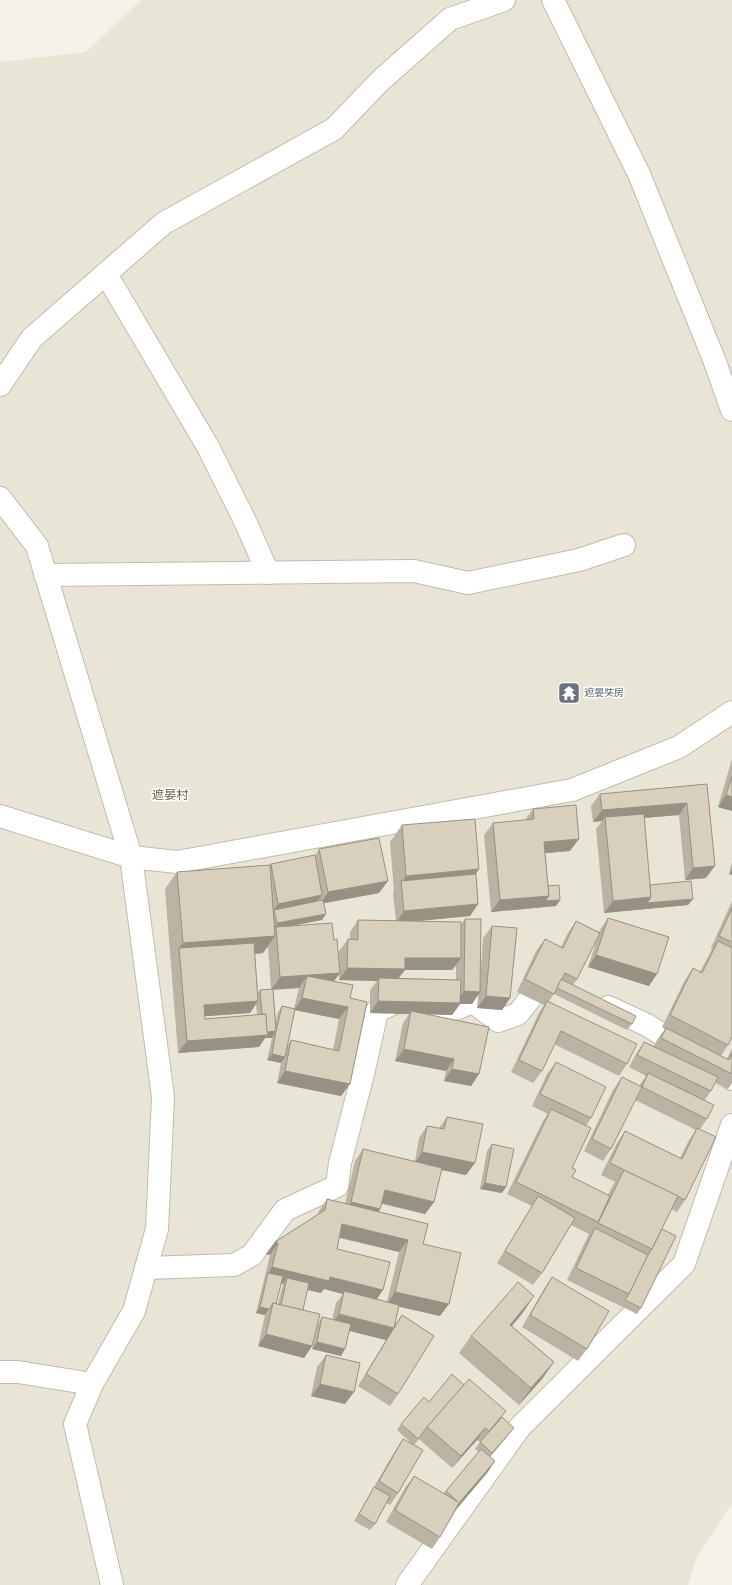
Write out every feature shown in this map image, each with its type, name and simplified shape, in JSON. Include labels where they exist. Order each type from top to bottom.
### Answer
[{"type":"street","points":[[0,385],[32,338],[164,223],[334,129],[380,81],[450,19],[504,0]]},
{"type":"street","points":[[553,0],[639,174],[715,362],[732,410]]},
{"type":"street","points":[[106,274],[207,445],[245,521],[268,573]]},
{"type":"street","points":[[0,498],[36,546],[131,857],[163,1096],[157,1229],[134,1312],[92,1384],[75,1424],[112,1585]]},
{"type":"street","points":[[45,575],[414,571],[468,582],[578,560],[624,545]]},
{"type":"street","points":[[0,816],[131,857],[177,862],[572,790],[679,747],[732,712]]},
{"type":"street","points":[[466,810],[467,833]]},
{"type":"street","points":[[473,1002],[475,971]]},
{"type":"street","points":[[473,1002],[498,1021],[518,1014],[545,979],[566,988]]},
{"type":"street","points":[[146,1268],[234,1265],[252,1255],[286,1210],[337,1186],[340,1163],[364,1070],[377,1011],[403,999],[447,1012],[473,1002]]},
{"type":"street","points":[[593,1001],[647,1025],[732,1079]]},
{"type":"street","points":[[407,1585],[520,1427],[684,1264],[732,1125]]},
{"type":"street","points":[[0,1372],[18,1372],[92,1384]]},
{"type":"shaded area","points":[[141,0],[732,0],[732,1503],[696,1559],[688,1585],[0,1585],[0,62],[86,52]]},
{"type":"building","points":[[732,776],[732,797],[726,795]]},
{"type":"building","points":[[707,784],[715,866],[693,868],[687,803],[602,810],[600,794]]},
{"type":"building","points":[[576,805],[579,839],[544,842],[549,896],[500,900],[493,823],[534,819],[533,809]]},
{"type":"building","points":[[644,814],[651,897],[613,901],[605,817]]},
{"type":"building","points":[[475,819],[479,869],[406,876],[402,825]]},
{"type":"building","points":[[379,838],[388,881],[328,892],[319,849]]},
{"type":"building","points":[[315,855],[322,895],[278,904],[271,864]]},
{"type":"building","points":[[270,865],[275,936],[183,943],[177,872]]},
{"type":"building","points":[[476,874],[478,904],[404,911],[401,881]]},
{"type":"building","points":[[691,881],[693,899],[647,903],[651,897],[650,885]]},
{"type":"building","points":[[559,885],[560,900],[545,901],[549,896],[548,886]]},
{"type":"building","points":[[323,900],[326,914],[277,923],[274,910]]},
{"type":"building","points":[[732,908],[732,942],[719,936]]},
{"type":"building","points":[[608,918],[669,937],[657,974],[596,955]]},
{"type":"building","points":[[465,919],[481,919],[480,992],[464,991]]},
{"type":"building","points":[[358,920],[461,922],[461,958],[405,958],[405,969],[347,968],[348,939],[358,940]]},
{"type":"building","points":[[576,921],[600,933],[577,979],[565,973],[554,994],[525,979],[545,939],[563,948]]},
{"type":"building","points":[[332,923],[334,940],[337,939],[340,973],[280,977],[276,927]]},
{"type":"building","points":[[492,926],[517,928],[510,998],[486,996]]},
{"type":"building","points":[[718,941],[732,948],[732,1037],[728,1045],[670,1015],[693,968],[702,973]]},
{"type":"building","points":[[254,943],[258,1001],[204,1005],[205,1019],[266,1014],[268,1035],[187,1041],[179,948]]},
{"type":"building","points":[[307,976],[353,985],[350,998],[367,1002],[350,1084],[285,1071],[291,1040],[339,1051],[348,1007],[302,998]]},
{"type":"building","points":[[379,978],[461,980],[460,1003],[378,1001]]},
{"type":"building","points":[[561,979],[636,1016],[632,1024],[557,988]]},
{"type":"building","points":[[273,989],[276,1031],[267,1032],[266,1014],[262,1014],[260,990]]},
{"type":"building","points":[[547,1001],[637,1044],[627,1064],[561,1031],[542,1071],[519,1060]]},
{"type":"building","points":[[282,1006],[295,1009],[285,1057],[272,1054]]},
{"type":"building","points":[[411,1011],[489,1027],[479,1074],[452,1069],[454,1059],[404,1049]]},
{"type":"building","points":[[666,1028],[729,1060],[732,1053],[732,1074],[661,1038]]},
{"type":"building","points":[[644,1042],[718,1077],[711,1091],[637,1055]]},
{"type":"building","points":[[556,1062],[606,1087],[591,1118],[540,1094]]},
{"type":"building","points":[[648,1073],[714,1105],[707,1119],[642,1087]]},
{"type":"building","points":[[622,1077],[642,1087],[611,1149],[592,1139]]},
{"type":"building","points":[[551,1109],[591,1128],[572,1168],[576,1170],[572,1177],[610,1196],[598,1222],[516,1182]]},
{"type":"building","points":[[447,1117],[483,1124],[475,1163],[422,1152],[427,1126],[444,1129]]},
{"type":"building","points":[[697,1128],[716,1137],[685,1200],[610,1163],[625,1131],[682,1159]]},
{"type":"building","points":[[492,1144],[514,1149],[506,1187],[485,1183]]},
{"type":"building","points":[[363,1149],[442,1168],[434,1202],[385,1190],[380,1209],[351,1202]]},
{"type":"building","points":[[624,1170],[678,1196],[652,1249],[598,1223]]},
{"type":"building","points":[[538,1196],[575,1218],[542,1273],[505,1251]]},
{"type":"building","points":[[327,1199],[428,1224],[423,1244],[461,1253],[449,1304],[395,1292],[408,1240],[342,1224],[337,1249],[390,1262],[383,1290],[330,1277],[329,1281],[272,1267],[278,1243],[275,1242],[325,1210]]},
{"type":"building","points":[[595,1228],[648,1255],[629,1294],[576,1268]]},
{"type":"building","points":[[662,1229],[676,1236],[641,1308],[625,1300]]},
{"type":"building","points":[[268,1273],[283,1276],[276,1304],[273,1303],[269,1309],[260,1307]]},
{"type":"building","points":[[552,1277],[609,1311],[587,1349],[530,1315]]},
{"type":"building","points":[[287,1278],[309,1283],[303,1310],[281,1305]]},
{"type":"building","points":[[518,1282],[534,1296],[510,1325],[554,1362],[531,1388],[471,1336]]},
{"type":"building","points":[[344,1291],[399,1305],[394,1328],[339,1314]]},
{"type":"building","points":[[273,1303],[320,1314],[312,1346],[266,1334]]},
{"type":"building","points":[[402,1315],[434,1336],[398,1394],[366,1374]]},
{"type":"building","points":[[322,1317],[351,1324],[345,1349],[317,1342]]},
{"type":"building","points":[[326,1355],[360,1363],[354,1392],[320,1384]]},
{"type":"building","points":[[452,1374],[464,1385],[418,1439],[401,1424],[424,1397],[429,1402]]},
{"type":"building","points":[[469,1379],[506,1411],[489,1431],[485,1428],[461,1456],[427,1427]]},
{"type":"building","points":[[502,1417],[514,1428],[492,1453],[480,1442]]},
{"type":"building","points":[[403,1439],[423,1450],[398,1493],[379,1481]]},
{"type":"building","points":[[481,1449],[495,1461],[459,1503],[440,1537],[395,1510],[414,1476],[458,1502],[446,1491]]},
{"type":"building","points":[[374,1487],[390,1496],[375,1524],[359,1514]]},
{"type":"place","name":"遮晏奘房","points":[[569,693]]},
{"type":"district","name":"遮晏村","points":[[170,796]]}]
